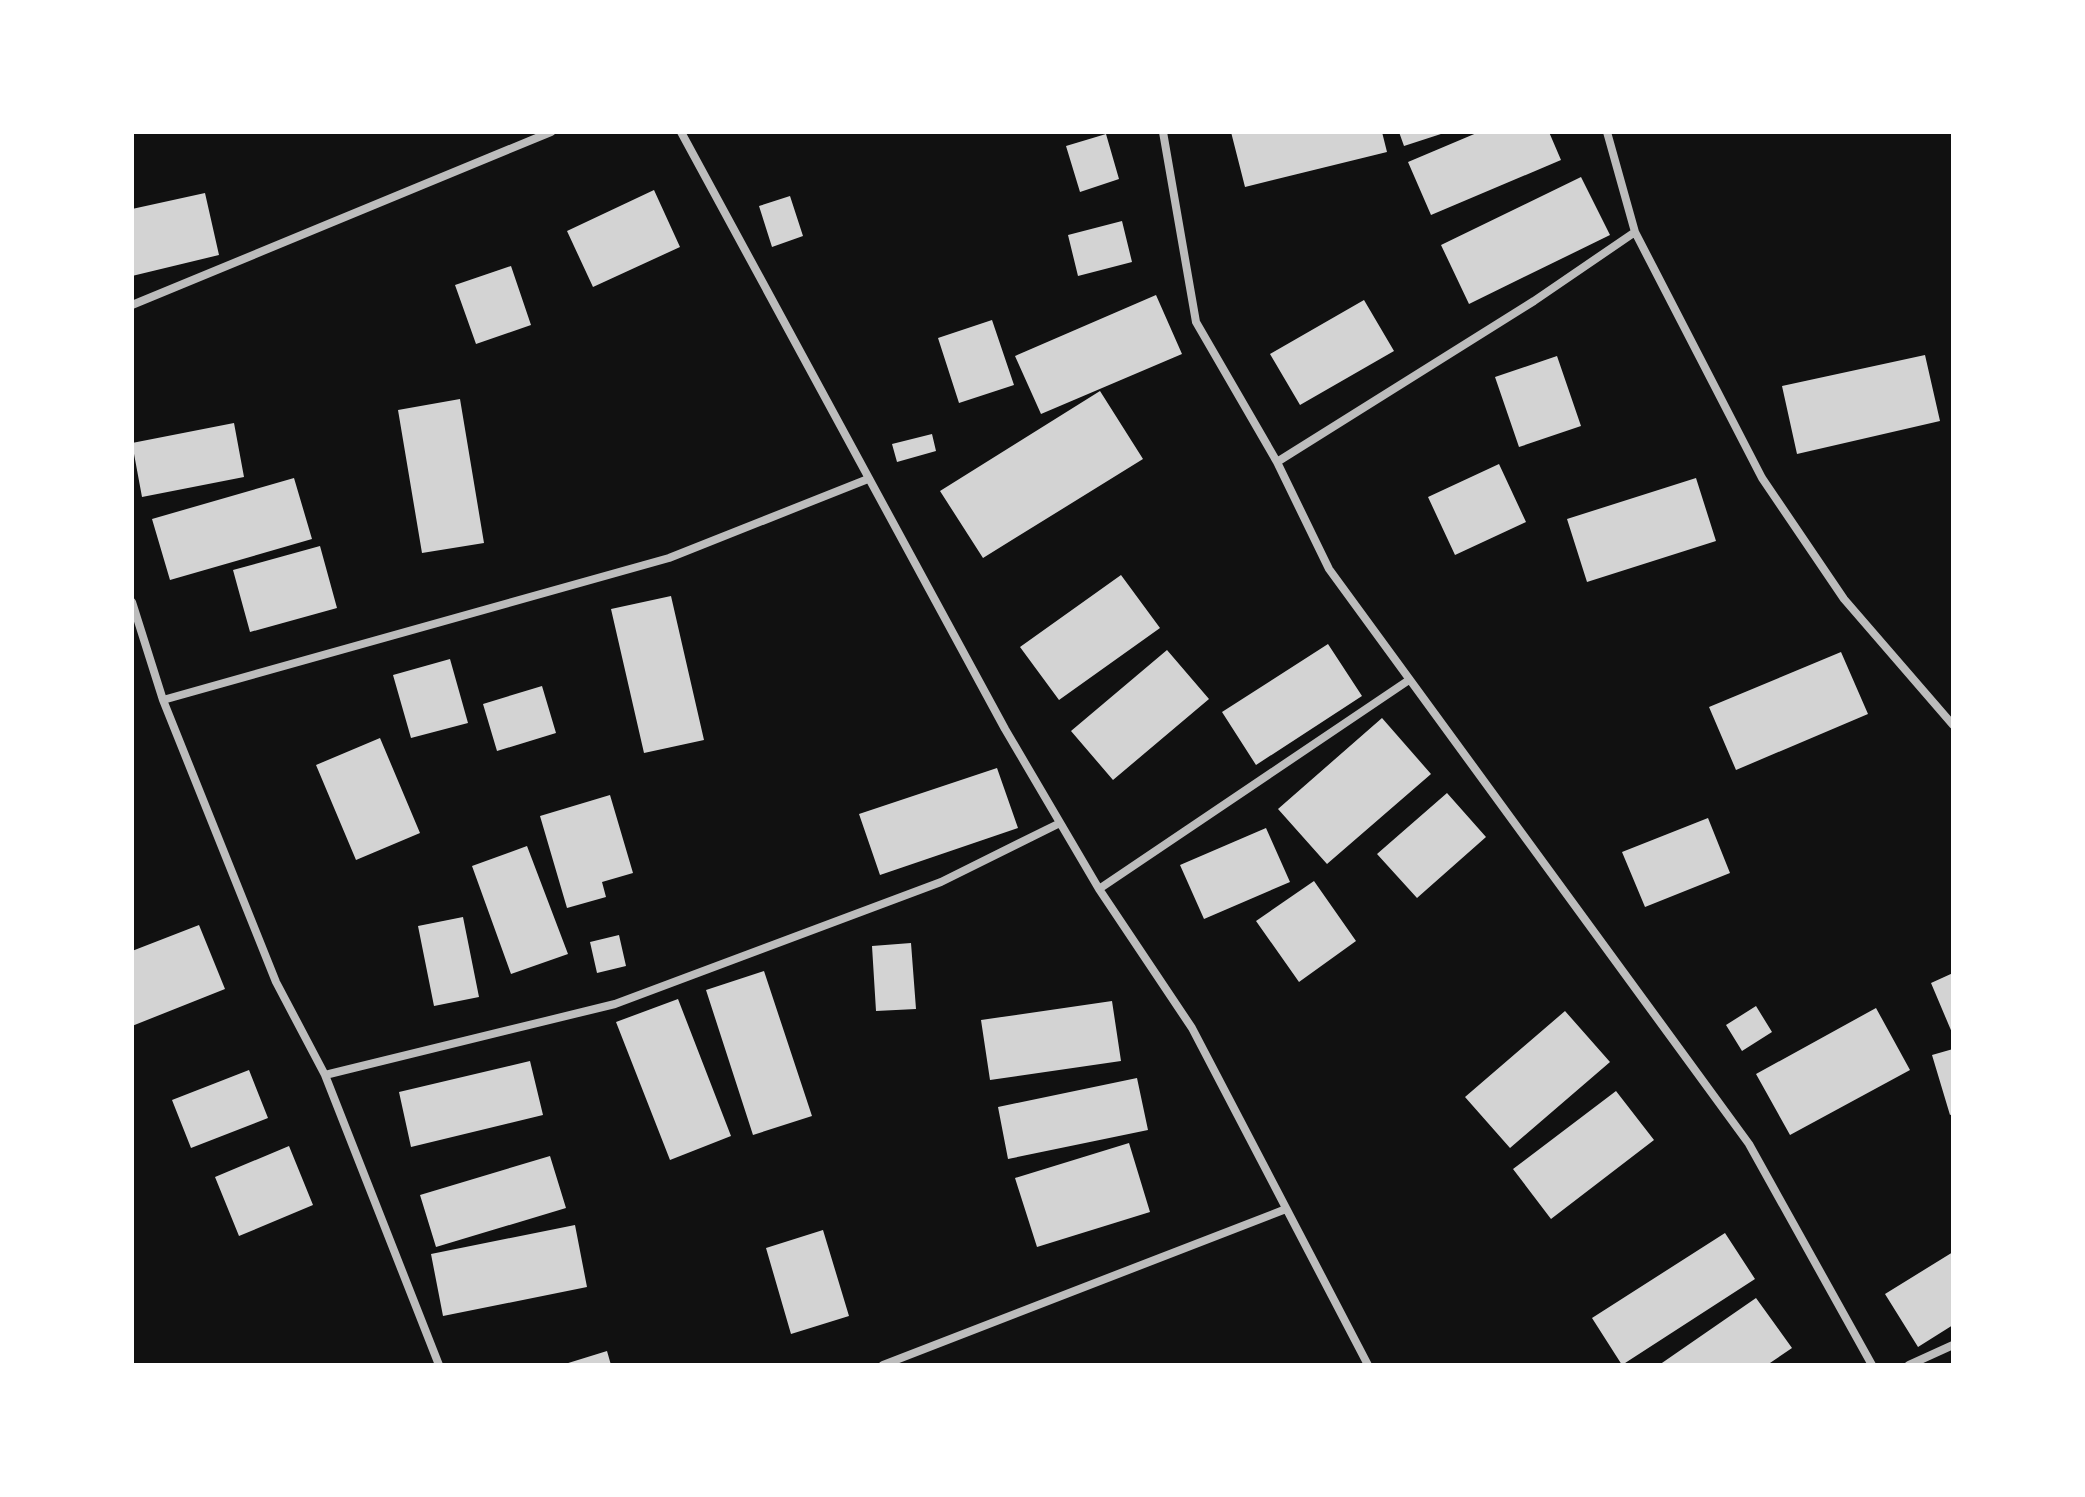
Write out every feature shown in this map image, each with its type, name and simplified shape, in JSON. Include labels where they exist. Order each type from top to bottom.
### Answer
[{"type":"street","points":[[132,305],[551,132]]},
{"type":"street","points":[[681,132],[868,479],[1060,823],[1099,889],[1192,1028],[1368,1365]]},
{"type":"street","points":[[1163,132],[1196,322],[1277,462],[1329,569],[1749,1144],[1872,1365]]},
{"type":"street","points":[[1607,132],[1635,232],[1762,478],[1844,599],[1953,725]]},
{"type":"street","points":[[1277,462],[1534,301],[1635,232]]},
{"type":"street","points":[[163,700],[669,558],[868,479]]},
{"type":"street","points":[[132,602],[163,700],[276,982],[325,1075],[439,1365]]},
{"type":"street","points":[[1099,889],[1409,680]]},
{"type":"street","points":[[325,1075],[615,1004],[941,882],[1060,823]]},
{"type":"street","points":[[883,1365],[1286,1209]]},
{"type":"street","points":[[1909,1365],[1953,1345]]},
{"type":"building","points":[[1231,132],[1382,132],[1387,152],[1245,187]]},
{"type":"building","points":[[1399,132],[1444,132],[1444,133],[1404,146]]},
{"type":"building","points":[[1479,132],[1549,132],[1561,160],[1431,215],[1408,162]]},
{"type":"building","points":[[1106,134],[1119,179],[1080,192],[1066,146]]},
{"type":"building","points":[[1581,177],[1610,235],[1469,304],[1441,245]]},
{"type":"building","points":[[654,190],[680,247],[593,287],[567,231]]},
{"type":"building","points":[[205,193],[219,255],[132,276],[132,209]]},
{"type":"building","points":[[790,196],[803,236],[772,247],[759,206]]},
{"type":"building","points":[[1122,221],[1132,262],[1078,276],[1068,235]]},
{"type":"building","points":[[511,266],[531,325],[476,344],[455,285]]},
{"type":"building","points":[[1156,295],[1182,354],[1041,414],[1015,356]]},
{"type":"building","points":[[1364,300],[1394,351],[1300,405],[1270,354]]},
{"type":"building","points":[[992,320],[1014,385],[959,403],[938,338]]},
{"type":"building","points":[[1925,355],[1940,421],[1797,454],[1782,386]]},
{"type":"building","points":[[1557,356],[1581,426],[1519,447],[1495,377]]},
{"type":"building","points":[[1100,391],[1143,459],[983,558],[940,491]]},
{"type":"building","points":[[460,399],[484,543],[422,553],[398,410]]},
{"type":"building","points":[[234,423],[244,477],[142,497],[132,443]]},
{"type":"building","points":[[932,434],[936,451],[897,462],[892,444]]},
{"type":"building","points":[[1499,464],[1526,522],[1455,555],[1428,497]]},
{"type":"building","points":[[294,478],[312,539],[170,580],[152,519]]},
{"type":"building","points":[[1696,478],[1716,541],[1587,582],[1567,519]]},
{"type":"building","points":[[320,546],[337,608],[250,632],[233,570]]},
{"type":"building","points":[[1121,575],[1160,628],[1059,700],[1020,647]]},
{"type":"building","points":[[671,596],[704,740],[644,753],[611,609]]},
{"type":"building","points":[[1328,644],[1362,696],[1256,765],[1222,712]]},
{"type":"building","points":[[1167,650],[1209,699],[1113,780],[1071,731]]},
{"type":"building","points":[[1841,652],[1868,714],[1736,770],[1709,707]]},
{"type":"building","points":[[450,659],[468,723],[411,738],[393,675]]},
{"type":"building","points":[[542,686],[556,733],[497,751],[483,704]]},
{"type":"building","points":[[1382,718],[1431,774],[1327,864],[1278,809]]},
{"type":"building","points":[[380,738],[420,833],[356,860],[316,765]]},
{"type":"building","points":[[997,768],[1018,828],[880,875],[859,814]]},
{"type":"building","points":[[1447,793],[1486,837],[1417,898],[1377,854]]},
{"type":"building","points":[[610,795],[633,873],[602,882],[606,897],[567,908],[540,816]]},
{"type":"building","points":[[1708,818],[1730,873],[1645,907],[1622,852]]},
{"type":"building","points":[[1266,828],[1290,882],[1204,919],[1180,865]]},
{"type":"building","points":[[527,846],[568,954],[511,974],[472,866]]},
{"type":"building","points":[[1314,881],[1356,941],[1299,982],[1256,921]]},
{"type":"building","points":[[463,917],[479,997],[434,1006],[418,926]]},
{"type":"building","points":[[199,925],[225,989],[132,1026],[132,951]]},
{"type":"building","points":[[619,935],[626,966],[597,973],[590,942]]},
{"type":"building","points":[[911,943],[916,1009],[876,1011],[872,946]]},
{"type":"building","points":[[764,971],[812,1116],[753,1135],[706,990]]},
{"type":"building","points":[[1953,973],[1953,1035],[1931,983]]},
{"type":"building","points":[[678,999],[731,1136],[670,1160],[616,1022]]},
{"type":"building","points":[[1112,1001],[1121,1061],[990,1080],[981,1020]]},
{"type":"building","points":[[1756,1006],[1772,1032],[1742,1051],[1726,1025]]},
{"type":"building","points":[[1876,1008],[1910,1070],[1790,1135],[1756,1074]]},
{"type":"building","points":[[1565,1011],[1610,1062],[1510,1148],[1465,1097]]},
{"type":"building","points":[[1953,1049],[1953,1114],[1950,1115],[1932,1055]]},
{"type":"building","points":[[530,1061],[543,1115],[411,1147],[399,1092]]},
{"type":"building","points":[[249,1070],[268,1118],[191,1148],[172,1100]]},
{"type":"building","points":[[1137,1078],[1148,1130],[1008,1159],[998,1107]]},
{"type":"building","points":[[1616,1091],[1654,1140],[1551,1219],[1513,1169]]},
{"type":"building","points":[[1129,1143],[1150,1212],[1037,1247],[1015,1178]]},
{"type":"building","points":[[289,1146],[313,1205],[239,1236],[215,1177]]},
{"type":"building","points":[[550,1156],[566,1208],[436,1247],[420,1195]]},
{"type":"building","points":[[575,1225],[587,1287],[443,1316],[431,1254]]},
{"type":"building","points":[[823,1230],[849,1316],[791,1334],[766,1248]]},
{"type":"building","points":[[1725,1233],[1755,1279],[1622,1365],[1592,1318]]},
{"type":"building","points":[[1953,1252],[1953,1325],[1918,1347],[1885,1294]]},
{"type":"building","points":[[1756,1298],[1792,1348],[1767,1365],[1659,1365]]},
{"type":"building","points":[[607,1351],[611,1365],[565,1365],[565,1364]]}]
